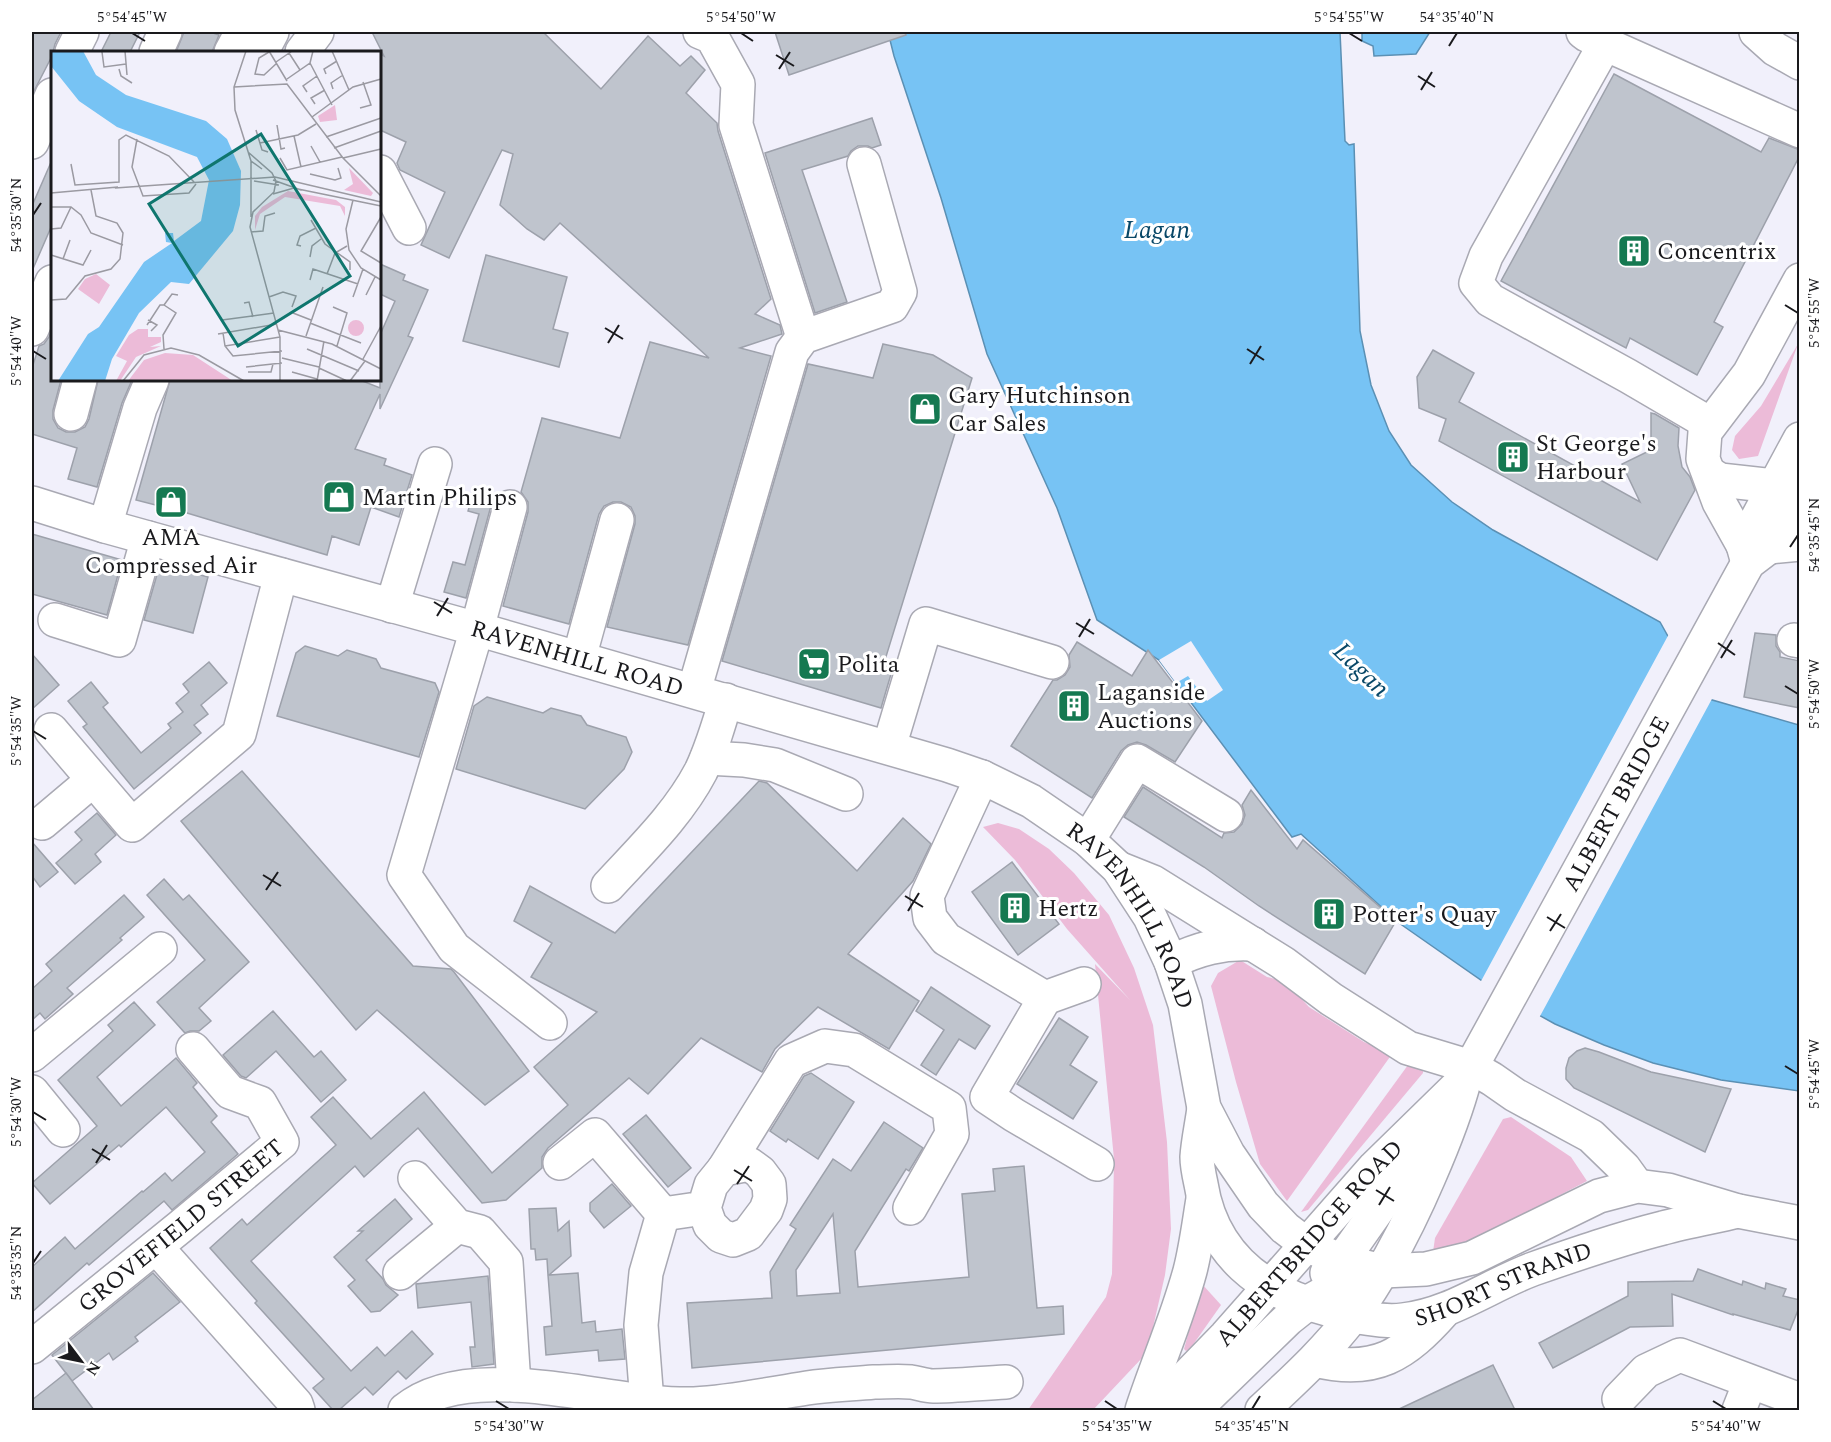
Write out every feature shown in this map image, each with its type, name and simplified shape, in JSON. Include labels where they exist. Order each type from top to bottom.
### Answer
[{"type":"main road","points":[[72,51],[81,32]]},
{"type":"main road","points":[[156,51],[165,32]]},
{"type":"main road","points":[[232,51],[238,39],[262,51],[272,32]]},
{"type":"main road","points":[[288,32],[301,51]]},
{"type":"main road","points":[[303,51],[317,32]]},
{"type":"main road","points":[[700,32],[712,37],[738,84],[736,125],[803,337]]},
{"type":"main road","points":[[1757,32],[1782,35],[1800,41]]},
{"type":"main road","points":[[1757,32],[1800,52]]},
{"type":"main road","points":[[1757,32],[1775,50],[1800,63]]},
{"type":"main road","points":[[1710,424],[1628,375],[1490,300],[1476,283],[1486,256],[1594,38],[1800,131]]},
{"type":"main road","points":[[32,142],[51,97]]},
{"type":"main road","points":[[694,691],[792,352],[803,337],[892,306],[900,292],[864,164]]},
{"type":"main road","points":[[381,174],[409,228]]},
{"type":"main road","points":[[1765,549],[1719,502],[1703,459],[1705,432],[1749,374],[1800,280]]},
{"type":"main road","points":[[32,329],[51,284]]},
{"type":"main road","points":[[71,414],[81,381]]},
{"type":"main road","points":[[105,526],[140,408],[152,381]]},
{"type":"main road","name":"ALBERT BRIDGE","points":[[1506,1006],[1709,634],[1765,549],[1787,490],[1800,439]]},
{"type":"main road","points":[[392,606],[435,464]]},
{"type":"main road","points":[[1710,474],[1720,480],[1787,490]]},
{"type":"main road","name":"RAVENHILL ROAD","points":[[32,503],[105,526],[889,747],[982,777],[1031,801],[1088,840],[1118,868],[1150,917],[1171,962],[1185,1004],[1204,1108],[1228,1154],[1263,1205],[1285,1228],[1306,1244],[1340,1261],[1383,1271]]},
{"type":"main road","points":[[510,507],[477,629],[404,875],[454,948],[550,1023]]},
{"type":"main road","points":[[579,658],[617,519]]},
{"type":"main road","points":[[56,620],[119,640],[148,538]]},
{"type":"main road","points":[[51,730],[132,825],[239,734],[281,575]]},
{"type":"main road","points":[[889,747],[926,624],[1052,662]]},
{"type":"main road","points":[[608,886],[670,819],[691,788],[707,758],[726,700]]},
{"type":"main road","points":[[707,758],[776,765],[846,794]]},
{"type":"main road","points":[[1088,840],[1137,761],[1226,815]]},
{"type":"main road","points":[[982,777],[927,896],[930,918],[946,939],[1045,998]]},
{"type":"main road","points":[[42,823],[93,780]]},
{"type":"main road","points":[[1118,868],[1153,882],[1283,963],[1331,999],[1408,1048],[1468,1073],[1492,1079],[1515,1095],[1591,1136],[1624,1168],[1637,1186]]},
{"type":"main road","points":[[1171,962],[1213,946],[1238,943],[1253,945]]},
{"type":"main road","points":[[32,1055],[160,949]]},
{"type":"main road","points":[[1084,984],[1045,998],[987,1097],[1097,1164]]},
{"type":"main road","name":"ALBERTBRIDGE ROAD","points":[[1262,1410],[1315,1360],[1353,1316],[1383,1271],[1412,1218],[1449,1133],[1468,1073],[1506,1006]]},
{"type":"main road","points":[[724,1169],[749,1164],[760,1172],[769,1184],[770,1199],[766,1210],[748,1234],[732,1240],[721,1236],[710,1225],[704,1208],[711,1185],[724,1169],[791,1061],[825,1046],[854,1050],[949,1108],[952,1134],[910,1208]]},
{"type":"main road","name":"GROVEFIELD STREET","points":[[32,1347],[282,1142],[260,1103],[230,1092],[193,1049]]},
{"type":"main road","name":"ALBERTBRIDGE ROAD","points":[[1154,1410],[1226,1336],[1388,1154],[1468,1073]]},
{"type":"main road","points":[[32,1092],[63,1130]]},
{"type":"main road","name":"RAVENHILL ROAD","points":[[1204,1108],[1197,1159],[1203,1199],[1212,1225],[1233,1258],[1269,1286]]},
{"type":"main road","points":[[1269,1286],[1328,1273],[1366,1229],[1407,1168],[1449,1133]]},
{"type":"main road","points":[[560,1163],[595,1135],[663,1214]]},
{"type":"main road","points":[[415,1178],[457,1226],[480,1232],[506,1262],[514,1385]]},
{"type":"main road","name":"SHORT STRAND","points":[[1383,1271],[1425,1269],[1472,1258],[1599,1196],[1637,1186],[1668,1190],[1738,1211],[1800,1223]]},
{"type":"main road","points":[[1142,1410],[1190,1271],[1203,1199]]},
{"type":"main road","points":[[663,1214],[704,1208]]},
{"type":"main road","name":"SHORT STRAND","points":[[1269,1286],[1307,1304],[1353,1316],[1404,1320],[1444,1310],[1531,1270],[1602,1245],[1738,1211]]},
{"type":"main road","points":[[647,1402],[641,1325],[646,1273],[663,1214]]},
{"type":"main road","points":[[400,1273],[457,1226]]},
{"type":"main road","points":[[156,1247],[296,1404],[298,1410]]},
{"type":"main road","points":[[1194,1410],[1287,1319],[1307,1304],[1346,1281],[1383,1271]]},
{"type":"main road","points":[[1315,1360],[1342,1366],[1373,1364],[1405,1348],[1423,1334],[1444,1310]]},
{"type":"main road","points":[[1619,1399],[1646,1371],[1680,1355],[1745,1396],[1800,1400]]},
{"type":"main road","points":[[405,1410],[443,1391],[475,1386],[514,1385],[647,1402],[694,1404],[809,1388],[876,1382],[908,1382],[931,1386],[1006,1382]]},
{"type":"shaded area","points":[[1798,344],[1758,456],[1739,459],[1732,450],[1735,436],[1761,406]]},
{"type":"shaded area","points":[[998,823],[1019,829],[1049,849],[1074,873],[1109,915],[1134,968],[1153,1025],[1167,1142],[1171,1229],[1165,1275],[1151,1336],[1142,1358],[1093,1410],[1028,1410],[1106,1297],[1112,1274],[1114,1159],[1095,964],[1130,1000],[1067,929],[1015,860],[983,827]]},
{"type":"shaded area","points":[[1240,960],[1267,977],[1285,981],[1309,1007],[1364,1042],[1392,1054],[1287,1201],[1260,1164],[1211,986],[1218,973]]},
{"type":"shaded area","points":[[1408,1065],[1423,1069],[1423,1073],[1308,1210],[1301,1212]]},
{"type":"shaded area","points":[[1511,1117],[1571,1157],[1587,1181],[1472,1241],[1433,1252],[1435,1238],[1503,1119]]},
{"type":"shaded area","points":[[1202,1284],[1221,1305],[1190,1349],[1186,1351],[1184,1349]]},
{"type":"water","name":"Lagan","points":[[888,32],[1340,32],[1345,141],[1349,145],[1354,144],[1360,331],[1371,385],[1389,431],[1411,465],[1452,502],[1493,530],[1660,622],[1702,697],[1799,725],[1799,1091],[1721,1080],[1653,1063],[1555,1024],[1501,994],[1399,923],[1301,834],[1292,837],[1159,660],[1097,620],[1057,508],[987,354],[941,198]]},
{"type":"water","points":[[1362,32],[1430,32],[1416,54],[1374,56],[1373,46],[1362,41]]},
{"type":"pier","points":[[1670,632],[1704,695],[1713,697],[1539,1018],[1500,997],[1480,983]]},
{"type":"pier","points":[[1191,641],[1223,690],[1207,701],[1188,676],[1176,683],[1159,660]]},
{"type":"building","points":[[32,32],[61,32],[53,51],[51,51],[51,58],[32,95]]},
{"type":"building","points":[[111,32],[140,32],[130,51],[102,51]]},
{"type":"building","points":[[184,32],[210,32],[219,35],[212,51],[176,51]]},
{"type":"building","points":[[372,32],[543,32],[601,89],[648,36],[680,66],[691,56],[705,70],[686,93],[717,123],[771,299],[755,314],[780,325],[782,334],[740,348],[771,356],[688,645],[607,627],[635,524],[635,516],[631,507],[621,502],[613,502],[604,506],[599,514],[569,624],[503,606],[528,512],[528,502],[521,492],[542,418],[620,438],[650,342],[709,358],[560,223],[544,240],[527,229],[500,205],[513,154],[502,150],[449,258],[421,245],[445,192],[400,170],[397,163],[406,142],[381,130],[381,54],[384,56]]},
{"type":"building","points":[[775,32],[905,32],[906,35],[789,75]]},
{"type":"building","name":"Concentrix","points":[[1614,74],[1761,152],[1769,138],[1800,150],[1800,155],[1714,322],[1723,327],[1697,375],[1630,338],[1626,348],[1501,281]]},
{"type":"building","points":[[872,118],[881,145],[872,148],[858,146],[848,156],[802,170],[847,302],[815,313],[765,153]]},
{"type":"building","points":[[51,162],[51,227],[32,271],[32,206]]},
{"type":"building","points":[[486,255],[567,277],[553,329],[568,333],[559,367],[463,341]]},
{"type":"building","points":[[381,264],[405,275],[403,280],[428,290],[408,336],[413,338],[380,409],[380,394],[355,449],[386,459],[384,465],[412,475],[399,517],[371,507],[359,545],[332,536],[327,555],[136,500],[170,381],[362,381],[380,388],[381,333],[395,301],[381,294]]},
{"type":"building","points":[[51,332],[51,381],[61,381],[53,410],[53,419],[58,428],[66,432],[75,432],[85,427],[98,381],[132,381],[122,403],[97,487],[68,479],[77,448],[32,434],[32,368],[39,346],[44,344]]},
{"type":"building","points":[[883,344],[933,355],[972,378],[884,663],[894,664],[881,708],[722,661],[808,364],[873,378]]},
{"type":"building","name":"St George's Harbour","points":[[1433,350],[1474,373],[1459,402],[1640,502],[1622,464],[1651,450],[1651,413],[1679,428],[1678,446],[1682,467],[1690,477],[1695,490],[1657,560],[1439,441],[1446,419],[1419,408],[1417,377]]},
{"type":"building","points":[[475,488],[496,495],[492,502],[466,598],[444,592],[453,562],[465,565],[479,514],[468,511]]},
{"type":"building","points":[[32,534],[122,560],[107,615],[32,594]]},
{"type":"building","points":[[160,564],[208,577],[193,633],[144,620]]},
{"type":"building","points":[[1755,633],[1776,635],[1776,646],[1780,657],[1800,661],[1800,708],[1744,697]]},
{"type":"building","points":[[1077,642],[1132,676],[1148,650],[1202,721],[1175,762],[1146,745],[1137,742],[1128,745],[1121,751],[1092,798],[1011,746],[1053,680],[1065,675],[1070,667],[1069,655]]},
{"type":"building","points":[[305,646],[338,656],[347,650],[376,659],[381,668],[435,683],[439,692],[419,757],[277,716],[296,653]]},
{"type":"building","points":[[32,654],[59,685],[32,709]]},
{"type":"building","points":[[209,662],[227,683],[201,705],[208,714],[194,725],[201,733],[134,789],[83,727],[87,724],[68,701],[91,682],[108,703],[103,707],[141,753],[171,728],[168,724],[183,712],[176,703],[189,692],[183,684]]},
{"type":"building","points":[[487,697],[543,713],[551,708],[581,716],[587,725],[626,737],[632,752],[624,769],[585,809],[456,769],[474,706]]},
{"type":"building","points":[[242,771],[413,966],[451,969],[454,972],[529,1071],[485,1105],[377,1010],[356,1030],[181,821]]},
{"type":"building","points":[[759,781],[767,783],[857,871],[903,818],[931,844],[913,881],[848,954],[919,1001],[889,1049],[818,1007],[775,1049],[762,1072],[701,1038],[648,1094],[629,1078],[548,1148],[542,1157],[542,1168],[506,1200],[482,1203],[418,1128],[364,1177],[355,1166],[251,1261],[351,1371],[377,1347],[385,1356],[412,1331],[433,1354],[406,1379],[398,1371],[373,1395],[365,1387],[339,1410],[333,1410],[313,1388],[324,1379],[255,1303],[257,1301],[210,1248],[242,1219],[247,1225],[336,1145],[311,1117],[333,1097],[371,1139],[424,1092],[492,1173],[568,1105],[534,1067],[597,1012],[531,977],[552,943],[514,921],[530,886],[615,933]]},
{"type":"building","points":[[1143,787],[1222,838],[1224,833],[1234,832],[1242,824],[1245,815],[1242,805],[1251,790],[1297,849],[1303,840],[1396,921],[1365,974],[1124,817]]},
{"type":"building","points":[[97,813],[116,835],[95,854],[101,862],[75,884],[56,863],[82,840],[75,832]]},
{"type":"building","points":[[32,842],[58,872],[40,887],[32,876]]},
{"type":"building","name":"Hertz","points":[[1012,862],[1059,924],[1018,955],[972,892]]},
{"type":"building","points":[[164,879],[183,900],[189,895],[249,962],[199,1008],[211,1021],[199,1031],[185,1033],[157,1002],[205,960],[147,895]]},
{"type":"building","points":[[124,895],[144,917],[120,938],[122,940],[67,988],[73,994],[45,1019],[40,1013],[32,1020],[32,989],[52,971],[46,964]]},
{"type":"building","points":[[931,987],[990,1026],[975,1049],[959,1039],[936,1075],[921,1065],[944,1030],[916,1011]]},
{"type":"building","points":[[134,1002],[155,1025],[97,1077],[121,1106],[176,1058],[197,1083],[193,1087],[217,1116],[211,1122],[238,1154],[172,1210],[164,1201],[89,1265],[87,1263],[32,1312],[32,1267],[65,1237],[75,1249],[165,1173],[172,1181],[205,1152],[166,1107],[121,1147],[119,1145],[50,1204],[32,1183],[97,1126],[58,1080],[113,1031],[108,1025]]},
{"type":"building","points":[[273,1011],[314,1057],[321,1051],[346,1080],[321,1102],[276,1051],[246,1078],[241,1076],[223,1055]]},
{"type":"building","points":[[1059,1018],[1088,1037],[1070,1065],[1097,1082],[1073,1119],[1017,1084]]},
{"type":"building","points":[[1585,1048],[1651,1072],[1731,1089],[1705,1152],[1574,1088],[1566,1079],[1566,1068],[1569,1058]]},
{"type":"building","points":[[811,1073],[854,1102],[818,1159],[788,1139],[786,1142],[770,1131],[804,1076]]},
{"type":"building","points":[[646,1115],[691,1168],[668,1187],[623,1134]]},
{"type":"building","points":[[884,1122],[923,1148],[909,1171],[906,1169],[855,1251],[858,1287],[969,1277],[962,1194],[995,1191],[993,1169],[1024,1166],[1037,1308],[1063,1306],[1064,1334],[692,1368],[687,1303],[772,1298],[770,1272],[796,1229],[790,1225],[833,1159],[851,1171]],"holes":[[[833,1214],[840,1293],[797,1296],[796,1270]]]},
{"type":"building","points":[[612,1184],[631,1206],[604,1228],[590,1211],[590,1203]]},
{"type":"building","points":[[395,1199],[412,1219],[366,1260],[386,1285],[398,1295],[380,1311],[371,1312],[348,1286],[355,1280],[334,1257],[363,1231],[358,1231]]},
{"type":"building","points":[[556,1208],[558,1231],[569,1221],[571,1256],[549,1275],[578,1273],[582,1323],[595,1321],[596,1332],[622,1329],[625,1359],[599,1361],[598,1350],[546,1355],[544,1327],[552,1326],[547,1259],[536,1260],[535,1249],[531,1249],[529,1209]]},
{"type":"building","points":[[1698,1269],[1742,1285],[1743,1281],[1765,1289],[1766,1283],[1786,1289],[1783,1296],[1800,1300],[1790,1330],[1733,1315],[1672,1294],[1673,1326],[1630,1327],[1553,1368],[1539,1343],[1628,1296],[1628,1282],[1693,1281]]},
{"type":"building","points":[[153,1273],[180,1302],[135,1337],[138,1341],[113,1360],[109,1353],[72,1381],[52,1355]]},
{"type":"building","points":[[488,1276],[494,1364],[472,1367],[470,1347],[475,1347],[471,1302],[418,1308],[416,1284]]},
{"type":"building","points":[[1493,1365],[1515,1410],[1397,1410],[1476,1373]]},
{"type":"building","points":[[66,1373],[94,1410],[32,1410],[32,1400]]},
{"type":"place","name":"Concentrix","points":[[1634,251]]},
{"type":"place","name":"Gary Hutchinson Car Sales","points":[[925,409]]},
{"type":"place","name":"St George's Harbour","points":[[1513,457]]},
{"type":"place","name":"Martin Philips","points":[[339,497]]},
{"type":"place","name":"AMA Compressed Air","points":[[171,502]]},
{"type":"place","name":"Polita","points":[[814,664]]},
{"type":"place","name":"Laganside Auctions","points":[[1074,706]]},
{"type":"place","name":"Hertz","points":[[1015,908]]},
{"type":"place","name":"Potter's Quay","points":[[1329,914]]}]
